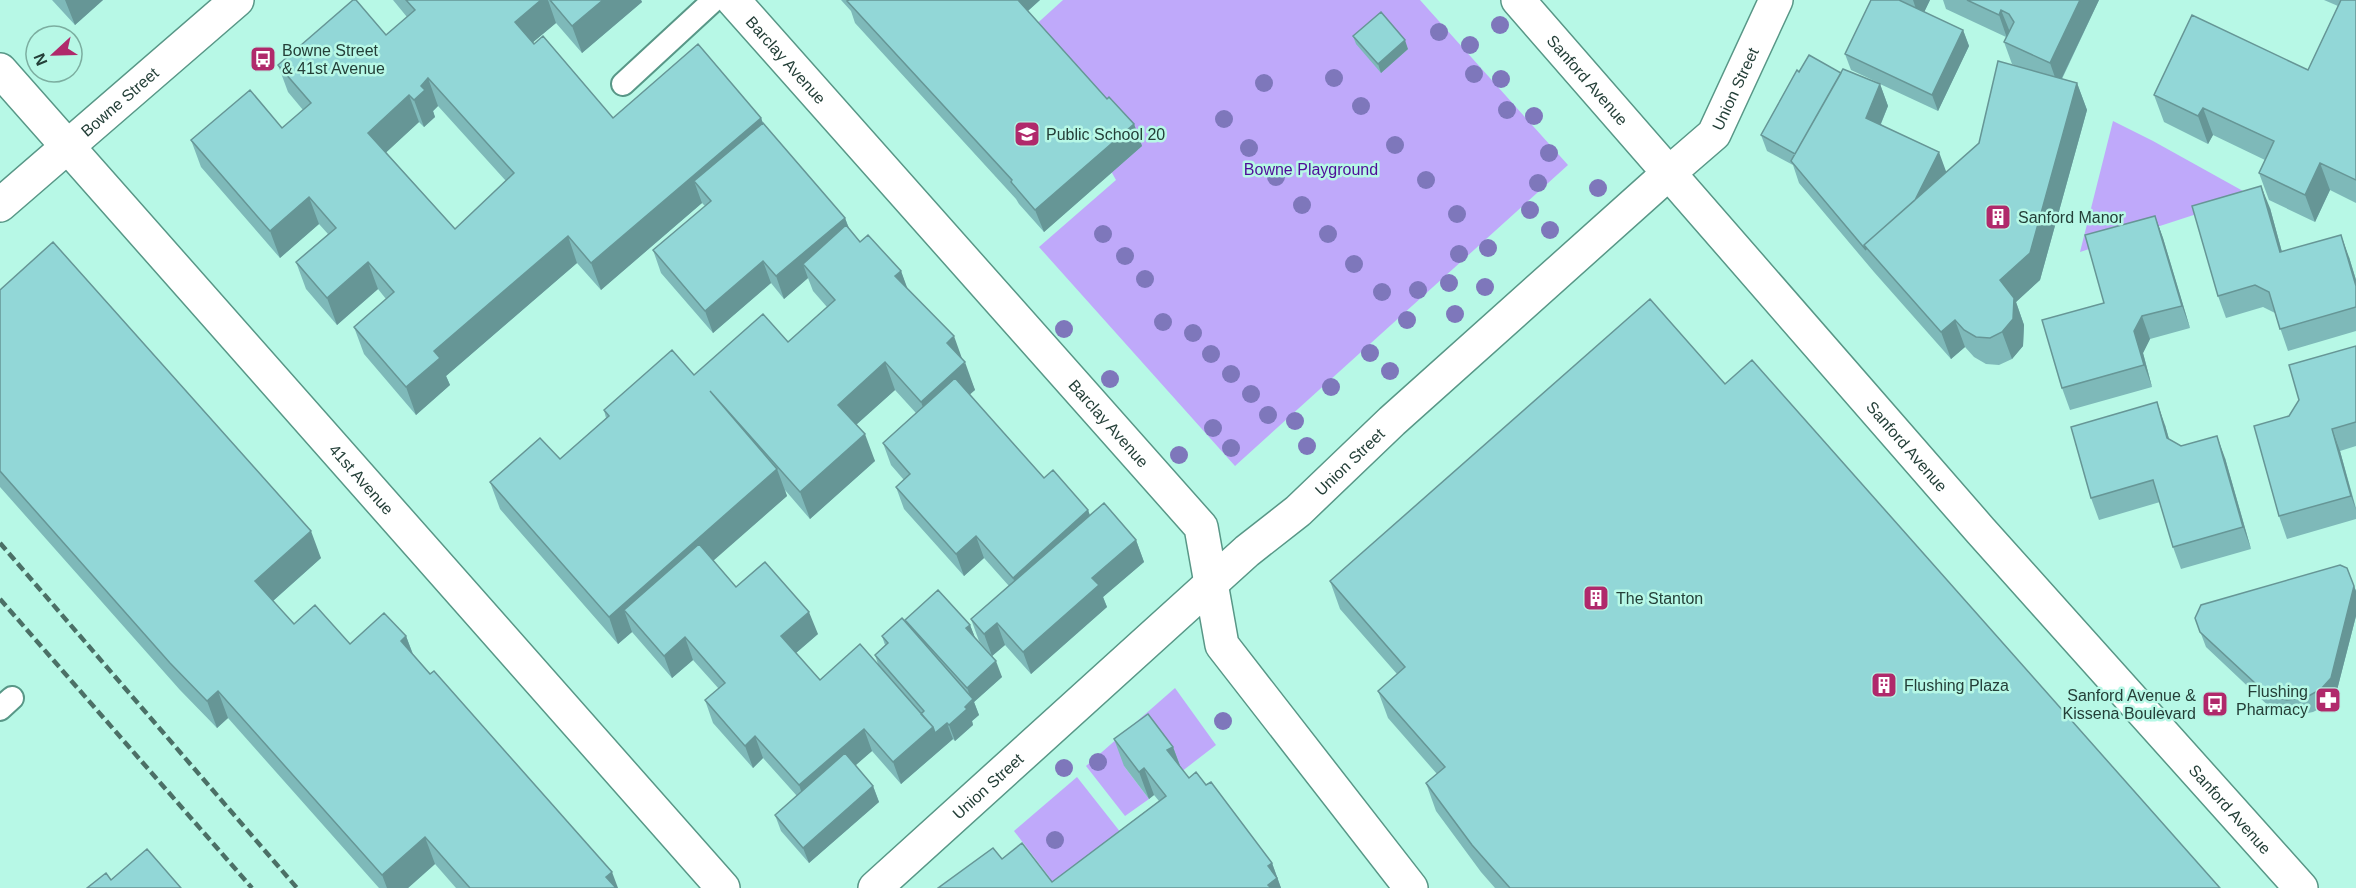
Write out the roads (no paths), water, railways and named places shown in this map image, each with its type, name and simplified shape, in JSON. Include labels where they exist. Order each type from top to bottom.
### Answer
[{"type":"street","name":"Bowne Street","points":[[0,205],[237,0]]},
{"type":"street","name":"Barclay Avenue","points":[[733,0],[1201,528],[1222,645],[1411,888]]},
{"type":"street","name":"Sanford Avenue","points":[[1518,0],[1987,538],[2301,888]]},
{"type":"street","name":"Union Street","points":[[875,888],[1211,585],[1298,511],[1401,413],[1714,134],[1776,0]]},
{"type":"street","name":"41st Avenue","points":[[0,70],[723,888]]},
{"type":"lane","points":[[623,84],[714,0]]},
{"type":"railway","points":[[0,543],[297,888]]},
{"type":"railway","points":[[0,599],[252,888]]},
{"type":"place","name":"Bowne Street & 41st Avenue","points":[[263,59]]},
{"type":"place","name":"Public School 20","points":[[1027,134]]},
{"type":"place","name":"Sanford Manor","points":[[1998,217]]},
{"type":"place","name":"The Stanton","points":[[1596,598]]},
{"type":"place","name":"Flushing Plaza","points":[[1884,685]]},
{"type":"place","name":"Flushing Pharmacy","points":[[2328,700]]},
{"type":"place","name":"Sanford Avenue & Kissena Boulevard","points":[[2215,704]]},
{"type":"park label","name":"Bowne Playground","points":[[1311,169]]}]
